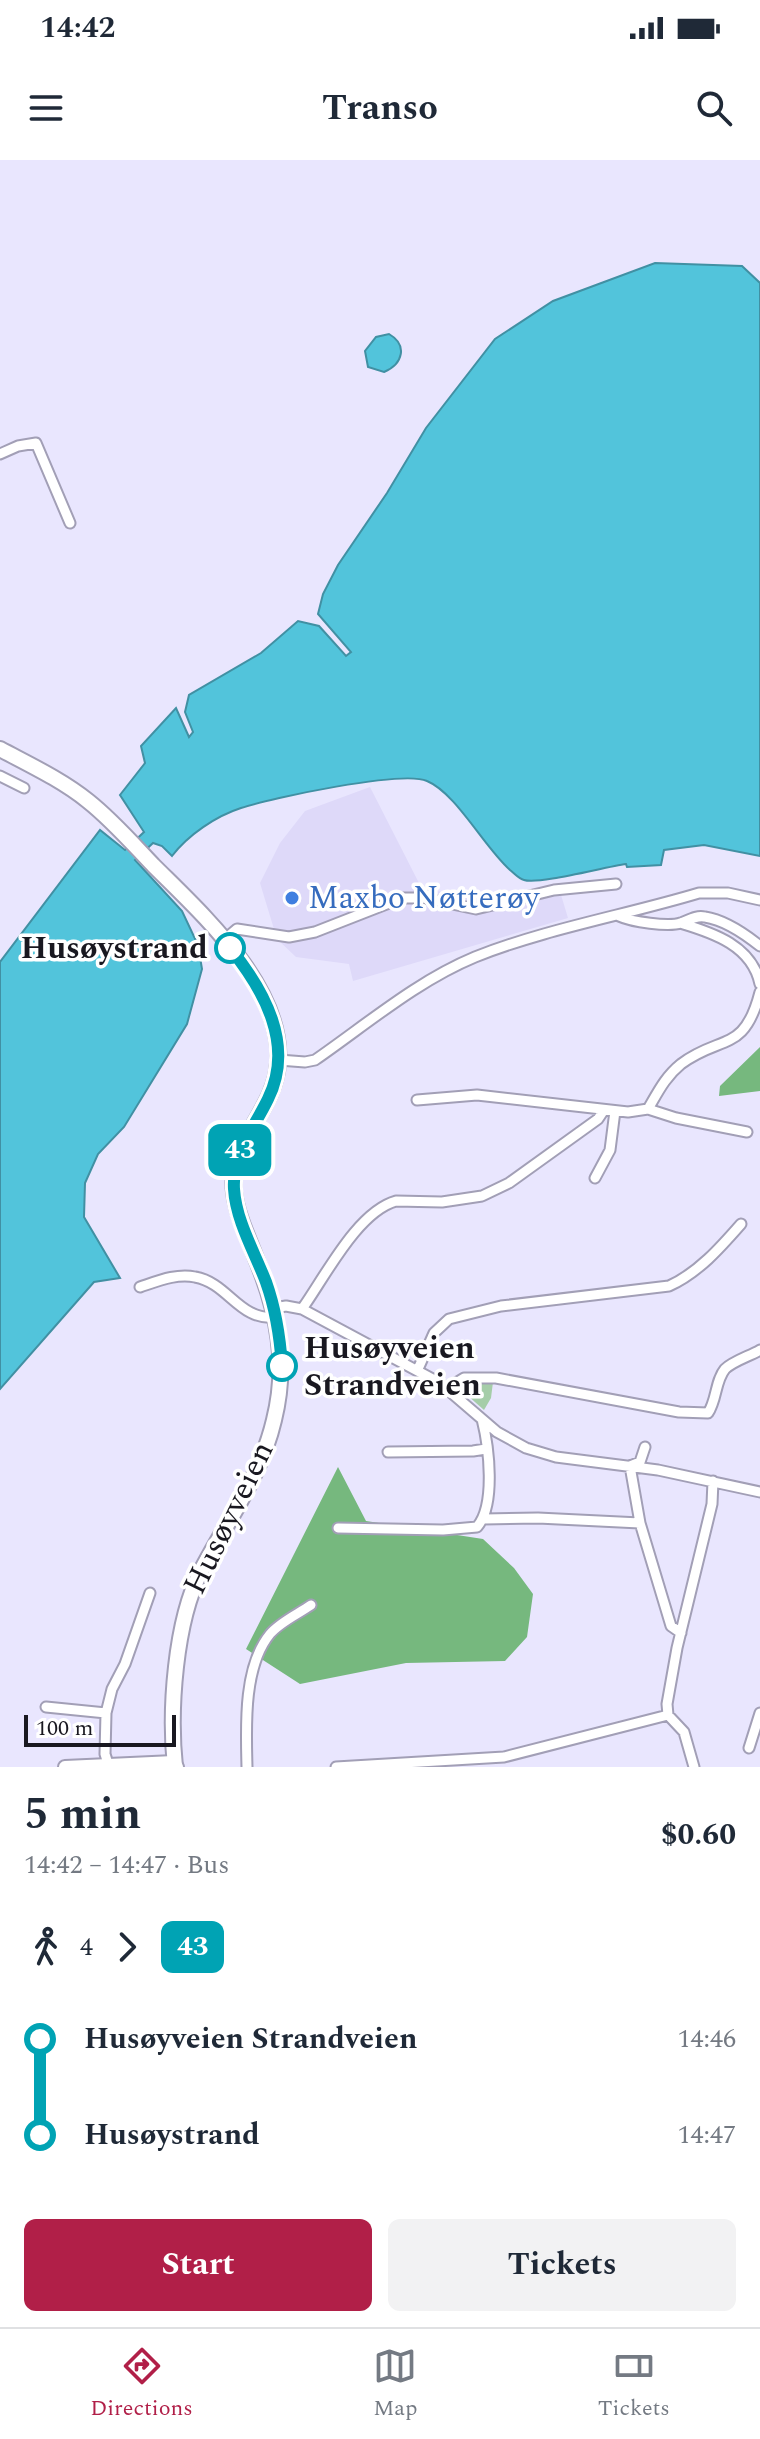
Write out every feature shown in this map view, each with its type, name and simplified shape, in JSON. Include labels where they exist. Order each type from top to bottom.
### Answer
[{"type":"main road","name":"Husøyveien","points":[[0,749],[44,772],[87,800],[137,848],[244,965],[267,1003],[276,1033],[279,1060],[275,1082],[240,1150],[234,1185],[237,1206],[276,1313],[282,1368],[274,1423],[251,1484],[201,1570],[185,1611],[175,1682],[175,1765]]},
{"type":"street","points":[[0,454],[36,443],[70,523]]},
{"type":"street","points":[[0,776],[24,788]]},
{"type":"street","points":[[224,940],[237,929],[289,937],[315,932],[402,898],[424,898],[476,909],[554,890],[616,884]]},
{"type":"street","points":[[279,1060],[315,1060],[433,977],[475,957],[526,940],[699,893],[728,893],[760,900]]},
{"type":"street","points":[[619,916],[631,922],[680,923],[723,939],[748,957],[756,969],[760,984]]},
{"type":"street","points":[[680,923],[708,917],[730,926],[760,946]]},
{"type":"street","points":[[648,1109],[667,1076],[685,1062],[740,1034],[750,1022],[760,992]]},
{"type":"street","points":[[417,1100],[477,1095],[615,1111],[648,1109],[676,1118],[747,1132]]},
{"type":"street","points":[[302,1309],[352,1236],[386,1204],[396,1201],[464,1200],[493,1192],[598,1119],[604,1110]]},
{"type":"street","points":[[595,1178],[610,1150],[615,1111]]},
{"type":"street","points":[[418,1369],[434,1333],[449,1319],[501,1306],[669,1286],[682,1280],[708,1259],[741,1224]]},
{"type":"street","points":[[140,1287],[170,1278],[199,1277],[219,1288],[253,1315],[264,1319],[286,1306],[302,1309],[418,1369],[506,1438],[526,1448],[556,1457],[630,1466],[760,1492]]},
{"type":"street","points":[[446,1389],[464,1378],[488,1377],[679,1412],[708,1413],[726,1368],[760,1350]]},
{"type":"street","points":[[338,1528],[460,1530],[477,1527],[484,1519],[489,1480],[482,1419]]},
{"type":"street","points":[[630,1466],[640,1462],[645,1447]]},
{"type":"street","points":[[388,1452],[486,1449]]},
{"type":"street","points":[[630,1466],[640,1523],[671,1626],[681,1633]]},
{"type":"street","points":[[694,1767],[684,1732],[668,1715],[667,1704],[712,1504],[713,1481]]},
{"type":"street","points":[[484,1519],[640,1523]]},
{"type":"street","points":[[109,1765],[105,1754],[106,1713],[112,1689],[125,1664],[150,1593]]},
{"type":"street","points":[[247,1767],[247,1698],[261,1651],[272,1631],[311,1605]]},
{"type":"street","points":[[46,1707],[106,1713]]},
{"type":"street","points":[[749,1748],[760,1713]]},
{"type":"street","points":[[336,1767],[504,1757],[668,1715]]},
{"type":"street","points":[[65,1767],[175,1765]]},
{"type":"shaded area","points":[[370,787],[421,887],[478,901],[558,885],[568,918],[353,981],[349,964],[296,957],[277,939],[260,883],[280,843],[305,811]]},
{"type":"green space","points":[[760,1047],[760,1091],[719,1096],[720,1086]]},
{"type":"green space","points":[[469,1381],[493,1382],[491,1398],[484,1410],[467,1395]]},
{"type":"green space","points":[[338,1467],[366,1521],[483,1539],[514,1568],[533,1594],[527,1637],[505,1661],[406,1663],[300,1684],[246,1649]]},
{"type":"water","points":[[655,263],[742,266],[760,283],[760,856],[704,845],[664,850],[661,865],[627,867],[626,864],[557,878],[524,880],[500,860],[449,797],[427,781],[413,779],[336,787],[241,808],[203,827],[172,856],[162,846],[153,843],[135,860],[182,911],[198,945],[202,969],[187,1024],[124,1127],[98,1154],[85,1183],[84,1217],[120,1278],[94,1282],[0,1389],[0,962],[100,830],[125,850],[144,832],[120,795],[145,763],[141,746],[176,708],[189,737],[193,732],[185,712],[189,695],[261,653],[298,621],[319,626],[346,656],[351,652],[318,614],[323,594],[338,565],[426,428],[495,339],[553,301]]},
{"type":"water","points":[[389,334],[399,343],[399,359],[384,372],[368,367],[365,351],[376,337]]},
{"type":"bus line","name":"43","points":[[230,948],[267,1003],[276,1033],[279,1060],[275,1082],[240,1150],[234,1194],[277,1317],[282,1366]]},
{"type":"place","name":"Maxbo Nøtterøy","points":[[292,898]]},
{"type":"place","name":"Husøystrand","points":[[230,948]]},
{"type":"place","name":"Husøyveien Strandveien","points":[[282,1366]]}]
